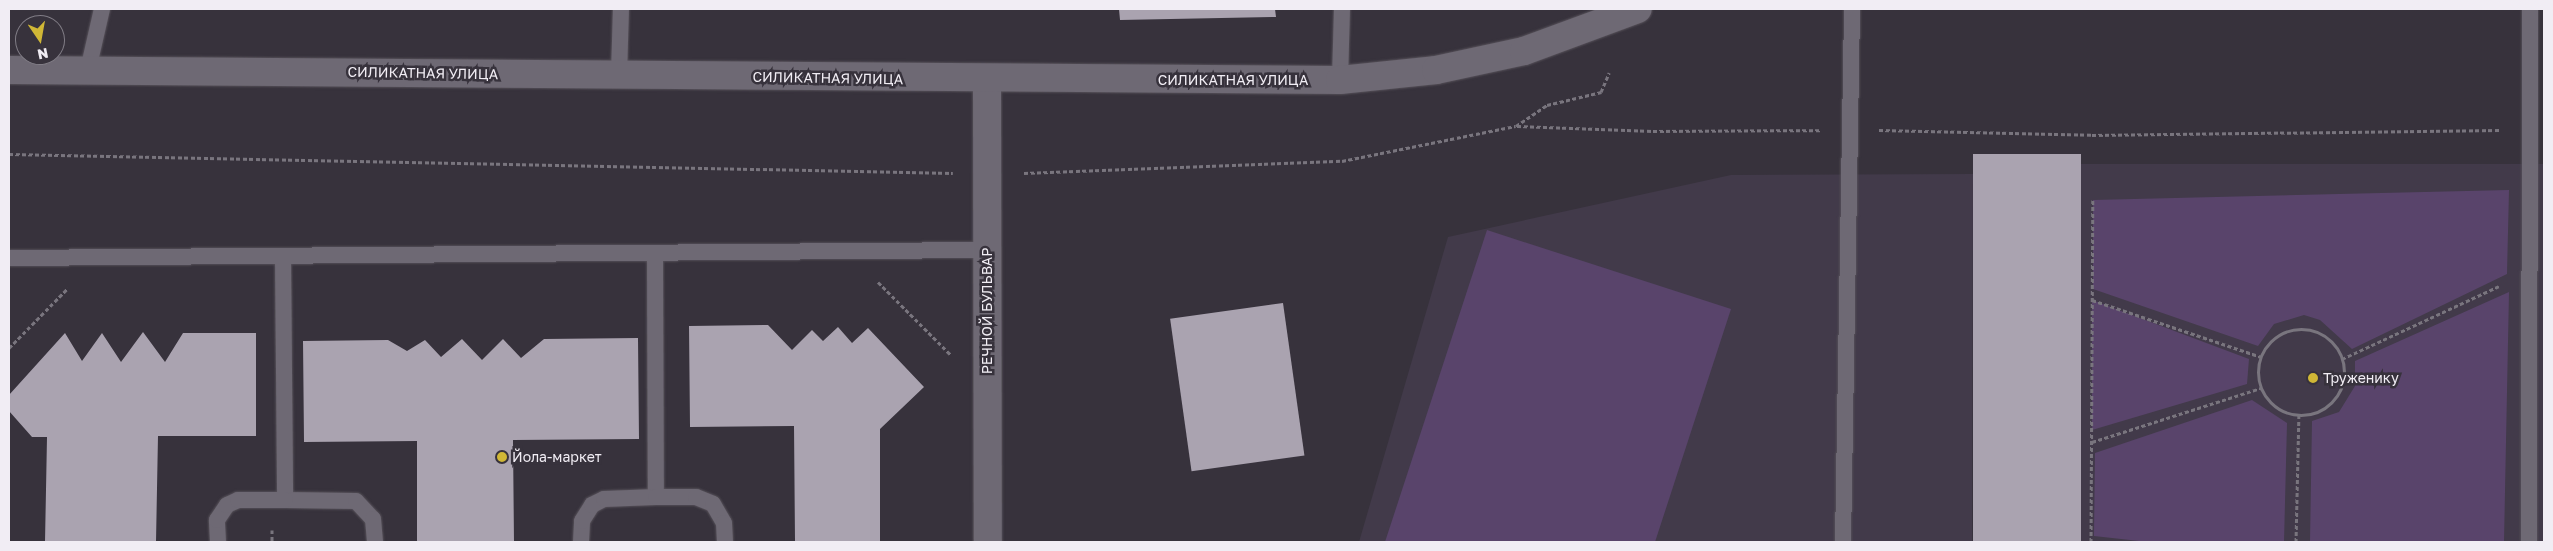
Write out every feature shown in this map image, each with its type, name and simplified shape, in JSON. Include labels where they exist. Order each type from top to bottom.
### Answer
[{"type":"street","name":"СИЛИКАТНАЯ УЛИЦА","points":[[9,70],[987,80],[1340,80],[1436,70],[1524,51],[1638,9]]},
{"type":"street","name":"РЕЧНОЙ БУЛЬВАР","points":[[987,80],[988,542]]},
{"type":"lane","points":[[88,70],[102,9]]},
{"type":"lane","points":[[619,75],[621,9]]},
{"type":"lane","points":[[1340,80],[1342,9]]},
{"type":"lane","points":[[1843,542],[1852,9]]},
{"type":"lane","points":[[2529,542],[2530,9]]},
{"type":"lane","points":[[9,258],[987,250]]},
{"type":"lane","points":[[655,253],[656,496]]},
{"type":"lane","points":[[284,256],[285,500]]},
{"type":"lane","points":[[581,542],[582,522],[598,502],[656,496],[696,497],[713,504],[724,523],[725,542]]},
{"type":"lane","points":[[218,542],[217,520],[227,505],[238,500],[356,501],[373,519],[374,542]]},
{"type":"path","points":[[1516,126],[1547,105],[1601,92],[1609,73]]},
{"type":"path","points":[[9,154],[987,173],[1342,161],[1516,126],[1653,132],[1851,130],[2092,135],[2530,130]]},
{"type":"path","points":[[2091,542],[2093,200]]},
{"type":"path","points":[[847,251],[956,360]]},
{"type":"path","points":[[9,348],[98,258]]},
{"type":"path","points":[[2342,358],[2529,272]]},
{"type":"path","points":[[2092,300],[2261,357]]},
{"type":"path","points":[[2302,329],[2327,337],[2342,358],[2344,372],[2335,398],[2325,407],[2299,414],[2276,406],[2261,388],[2261,357],[2277,336],[2302,329]]},
{"type":"path","points":[[2092,442],[2261,388]]},
{"type":"path","points":[[2296,542],[2299,414]]},
{"type":"shaded area","points":[[2081,164],[2544,164],[2544,542],[2081,542]]},
{"type":"shaded area","points":[[1973,174],[1972,542],[1359,542],[1448,237],[1731,175]]},
{"type":"shaded area","points":[[2509,190],[2507,274],[2352,349],[2320,320],[2304,315],[2274,324],[2258,346],[2093,289],[2093,200]]},
{"type":"shaded area","points":[[1487,230],[1731,309],[1655,542],[1385,542]]},
{"type":"shaded area","points":[[2509,292],[2504,542],[2310,542],[2312,421],[2339,412],[2355,386],[2355,361]]},
{"type":"shaded area","points":[[2092,300],[2249,359],[2247,384],[2092,430]]},
{"type":"shaded area","points":[[2252,400],[2287,423],[2284,542],[2148,542],[2094,536],[2095,453]]},
{"type":"building","points":[[1119,9],[1275,9],[1276,17],[1120,20]]},
{"type":"building","points":[[1973,154],[2081,154],[2081,542],[1973,542]]},
{"type":"building","points":[[1283,303],[1304,456],[1192,471],[1170,319]]},
{"type":"building","points":[[768,325],[792,350],[812,330],[823,341],[838,327],[852,343],[868,328],[924,387],[880,429],[880,542],[795,542],[794,426],[690,427],[689,326]]},
{"type":"building","points":[[143,332],[165,362],[183,333],[256,333],[256,436],[158,436],[156,542],[45,542],[47,437],[32,437],[9,411],[9,395],[65,333],[82,361],[102,333],[121,362]]},
{"type":"building","points":[[638,338],[639,439],[513,440],[514,542],[417,542],[417,441],[304,442],[303,341],[388,340],[407,351],[425,340],[441,357],[462,339],[482,360],[503,339],[521,358],[544,339]]},
{"type":"place","name":"Труженику","points":[[2313,378]]},
{"type":"place","name":"Йола-маркет","points":[[502,457]]}]
